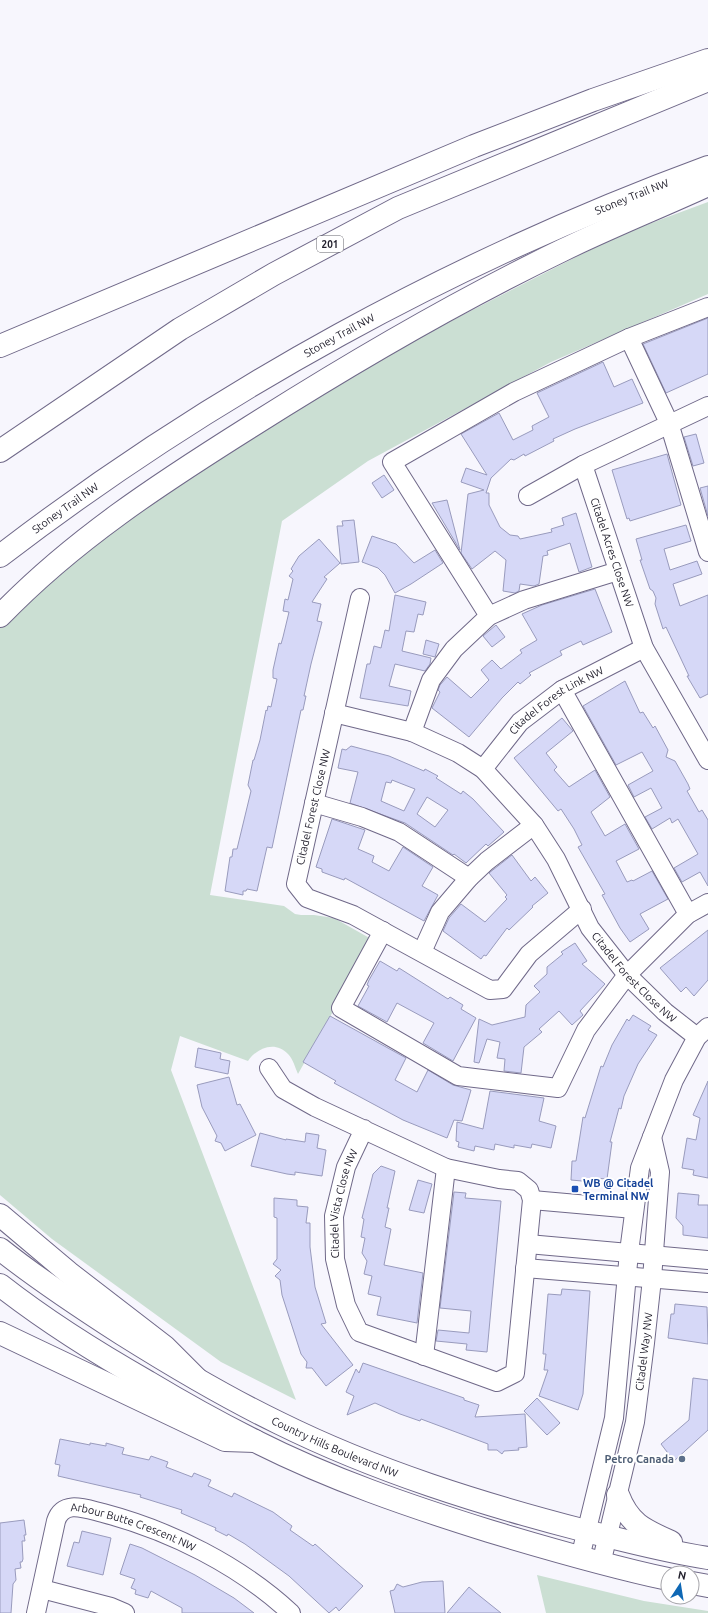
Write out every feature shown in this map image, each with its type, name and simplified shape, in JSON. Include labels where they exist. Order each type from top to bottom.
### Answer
[{"type":"main road","points":[[0,346],[474,146],[593,100],[708,60]]},
{"type":"main road","name":"201","points":[[0,451],[180,329],[274,274],[398,208],[708,80]]},
{"type":"main road","name":"Stoney Trail NW","points":[[0,556],[60,510],[153,447],[256,382],[348,330],[484,261],[582,216],[708,167]]},
{"type":"main road","points":[[0,616],[63,556],[138,500],[206,454],[342,369],[457,305],[563,250],[708,185]]},
{"type":"main road","points":[[0,1216],[165,1347],[196,1378]]},
{"type":"main road","name":"Country Hills Boulevard NW","points":[[0,1249],[71,1301],[171,1365],[278,1423],[358,1458],[469,1498],[608,1537],[705,1558]]},
{"type":"main road","points":[[0,1285],[114,1362],[254,1441],[351,1484],[440,1516],[591,1561],[660,1576]]},
{"type":"main road","points":[[0,1333],[225,1440],[254,1441]]},
{"type":"main road","points":[[618,1495],[634,1523],[651,1533],[705,1558]]},
{"type":"street","points":[[489,616],[392,462],[514,392],[629,338],[708,307]]},
{"type":"street","points":[[629,338],[669,423],[708,552]]},
{"type":"street","points":[[528,496],[582,465],[708,406]]},
{"type":"street","name":"Citadel Acres Close NW","points":[[582,465],[644,648],[708,760]]},
{"type":"street","points":[[412,732],[431,680],[454,649],[489,616],[524,600],[618,571]]},
{"type":"street","points":[[334,713],[360,598]]},
{"type":"street","name":"Citadel Forest Link NW","points":[[483,769],[520,722],[562,690],[644,648]]},
{"type":"street","points":[[562,690],[688,914]]},
{"type":"street","name":"Citadel Forest Close NW","points":[[582,909],[529,954],[503,989],[490,990],[354,914],[308,898],[296,884],[334,713],[412,732],[458,753],[483,769],[534,825],[556,859],[582,909],[590,928],[627,975],[665,1012],[702,1032]]},
{"type":"street","points":[[314,803],[362,817],[399,832],[469,878]]},
{"type":"street","points":[[422,952],[440,912],[469,878],[487,861],[534,825]]},
{"type":"street","points":[[383,931],[341,1008],[458,1076],[558,1088],[586,1030],[627,975],[688,914],[708,904]]},
{"type":"street","name":"Citadel Way NW","points":[[591,1561],[587,1531],[614,1418],[629,1252],[640,1168],[674,1080],[702,1032]]},
{"type":"street","points":[[269,1068],[283,1089],[315,1107],[446,1168],[499,1179],[518,1181],[529,1190],[532,1200],[634,1209]]},
{"type":"street","name":"Citadel Vista Close NW","points":[[364,1129],[346,1167],[334,1216],[335,1259],[346,1305],[359,1332],[497,1382],[515,1373],[532,1200]]},
{"type":"street","name":"Citadel Way NW","points":[[591,1561],[608,1537],[635,1422],[652,1279],[660,1172],[652,1138]]},
{"type":"street","points":[[424,1356],[446,1168]]},
{"type":"street","points":[[528,1244],[708,1260]]},
{"type":"street","points":[[525,1268],[708,1283]]},
{"type":"street","name":"Arbour Butte Crescent NW","points":[[36,1613],[58,1514],[68,1507],[79,1508],[161,1531],[200,1550],[245,1577],[278,1600],[292,1613]]},
{"type":"street","points":[[42,1589],[110,1607],[125,1613]]},
{"type":"green space","points":[[708,202],[708,294],[551,362],[368,461],[282,521],[210,895],[284,906],[295,914],[334,918],[373,940],[298,1074],[290,1056],[278,1047],[266,1047],[261,1049],[248,1061],[180,1036],[171,1070],[296,1400],[221,1362],[52,1239],[0,1195],[0,626],[90,541],[334,381],[619,235]]},
{"type":"green space","points":[[537,1575],[660,1604],[660,1605],[708,1611],[708,1613],[546,1613]]},
{"type":"building","points":[[708,318],[708,374],[666,393],[643,344]]},
{"type":"building","points":[[603,362],[614,387],[632,379],[643,403],[575,429],[553,439],[554,441],[525,456],[524,454],[514,460],[511,459],[491,478],[486,493],[489,493],[489,505],[500,527],[510,535],[518,536],[520,539],[552,532],[551,529],[564,525],[562,518],[576,513],[592,567],[579,572],[570,543],[547,551],[548,555],[543,556],[539,584],[534,586],[520,584],[519,591],[515,593],[503,591],[506,560],[495,551],[472,569],[461,553],[468,494],[484,490],[461,482],[466,468],[487,475],[461,434],[499,413],[513,440],[533,430],[532,426],[549,417],[537,393]]},
{"type":"building","points":[[696,434],[704,463],[693,466],[684,437]]},
{"type":"building","points":[[667,454],[681,505],[630,521],[629,518],[627,519],[612,470]]},
{"type":"building","points":[[384,475],[394,490],[382,498],[372,483]]},
{"type":"building","points":[[708,486],[708,516],[700,488]]},
{"type":"building","points":[[447,500],[460,550],[432,503]]},
{"type":"building","points":[[354,520],[359,562],[341,564],[337,526],[343,526],[342,521]]},
{"type":"building","points":[[686,525],[691,541],[664,549],[670,570],[697,561],[702,574],[673,584],[680,606],[708,595],[708,694],[700,698],[687,676],[689,676],[666,627],[663,629],[655,604],[656,598],[653,591],[650,589],[640,560],[642,560],[636,539]]},
{"type":"building","points":[[372,536],[396,544],[414,563],[435,550],[443,563],[395,593],[385,575],[378,568],[362,562]]},
{"type":"building","points":[[319,539],[340,563],[324,577],[327,579],[312,602],[321,604],[317,621],[322,622],[311,664],[304,696],[306,696],[303,710],[301,710],[272,848],[267,847],[257,891],[247,889],[246,891],[243,891],[243,895],[225,891],[230,857],[232,857],[233,849],[237,849],[251,791],[248,785],[253,760],[260,740],[266,710],[267,711],[268,706],[271,707],[277,679],[273,678],[273,670],[279,643],[281,644],[289,612],[283,611],[285,599],[288,600],[293,579],[289,576],[293,571],[291,569],[299,556]]},
{"type":"building","points":[[595,589],[612,632],[583,645],[581,641],[560,651],[562,655],[529,673],[531,675],[520,684],[518,682],[502,698],[469,737],[432,708],[440,692],[438,690],[440,685],[447,677],[471,698],[489,680],[481,670],[492,660],[501,669],[522,653],[520,650],[537,640],[522,614],[542,605]]},
{"type":"building","points":[[395,595],[426,602],[423,615],[418,614],[414,632],[406,631],[402,651],[431,658],[430,664],[425,671],[395,664],[389,686],[411,691],[408,706],[360,698],[367,664],[370,664],[374,646],[381,648],[385,630],[389,631]]},
{"type":"building","points":[[496,625],[505,637],[492,647],[483,636]]},
{"type":"building","points":[[426,640],[439,644],[435,657],[423,654]]},
{"type":"building","points":[[625,681],[640,713],[643,712],[653,728],[655,726],[668,750],[666,757],[675,761],[690,789],[687,791],[699,812],[702,810],[708,820],[708,886],[700,872],[682,882],[674,868],[698,854],[678,819],[672,823],[670,818],[652,829],[645,817],[662,808],[651,788],[634,797],[628,785],[653,771],[642,752],[616,765],[583,706]]},
{"type":"building","points":[[562,718],[573,731],[546,753],[557,767],[554,770],[569,787],[595,770],[610,797],[591,812],[605,836],[625,824],[639,849],[616,861],[627,882],[633,881],[652,871],[668,899],[640,914],[649,929],[630,942],[620,928],[602,895],[605,894],[578,847],[582,845],[574,829],[561,809],[558,811],[514,758]]},
{"type":"building","points":[[351,746],[389,756],[424,771],[425,769],[438,776],[436,778],[461,794],[463,791],[473,799],[504,832],[488,846],[486,844],[466,863],[405,823],[350,803],[358,772],[338,768],[342,749],[346,750]],"holes":[[[392,780],[415,789],[404,811],[381,801],[386,782],[391,783]],[[427,797],[448,810],[435,827],[417,814]]]},
{"type":"building","points":[[332,819],[365,830],[358,849],[374,856],[372,862],[389,871],[403,847],[433,867],[422,886],[438,895],[424,921],[345,878],[344,880],[322,872],[322,869],[316,867]]},
{"type":"building","points":[[512,855],[531,881],[535,877],[548,893],[532,906],[533,907],[509,930],[507,928],[486,956],[484,955],[481,959],[443,931],[449,918],[461,904],[485,922],[507,899],[505,897],[507,895],[489,873]]},
{"type":"building","points":[[708,930],[708,980],[694,996],[686,987],[681,992],[660,968]]},
{"type":"building","points":[[575,943],[587,961],[582,964],[605,984],[580,1011],[583,1015],[572,1025],[559,1011],[539,1029],[542,1032],[524,1047],[521,1073],[504,1071],[505,1059],[497,1058],[500,1042],[487,1039],[479,1063],[474,1062],[479,1019],[492,1025],[525,1017],[526,1005],[540,992],[534,986],[547,974],[547,967],[563,954],[561,952]]},
{"type":"building","points":[[380,961],[397,971],[399,968],[448,999],[450,997],[463,1005],[461,1009],[476,1018],[453,1061],[423,1043],[434,1023],[397,1003],[387,1022],[358,1006],[369,986],[367,985],[369,980]]},
{"type":"building","points":[[633,1015],[651,1026],[648,1030],[657,1035],[638,1064],[624,1096],[621,1109],[619,1108],[610,1142],[612,1142],[607,1179],[594,1178],[593,1182],[571,1180],[572,1161],[576,1161],[583,1117],[585,1118],[601,1066],[603,1067],[612,1045],[627,1019],[629,1021]]},
{"type":"building","points":[[330,1016],[406,1058],[395,1080],[417,1092],[428,1070],[453,1085],[471,1090],[462,1121],[454,1120],[447,1138],[403,1120],[334,1083],[336,1081],[303,1062]]},
{"type":"building","points":[[198,1048],[221,1053],[220,1059],[230,1061],[228,1074],[195,1067]]},
{"type":"building","points":[[229,1077],[237,1105],[240,1104],[256,1135],[225,1151],[221,1143],[215,1141],[217,1136],[202,1107],[197,1085]]},
{"type":"building","points":[[708,1081],[708,1178],[693,1175],[694,1170],[682,1168],[687,1138],[696,1140],[700,1118],[693,1115]]},
{"type":"building","points":[[490,1091],[544,1098],[539,1121],[556,1126],[551,1148],[532,1144],[531,1148],[514,1145],[514,1148],[495,1144],[494,1150],[475,1146],[474,1151],[458,1147],[459,1142],[456,1141],[457,1122],[483,1129]]},
{"type":"building","points":[[260,1133],[286,1140],[305,1142],[306,1133],[319,1135],[317,1148],[326,1150],[322,1176],[295,1172],[295,1175],[287,1174],[251,1166]]},
{"type":"building","points":[[381,1166],[395,1171],[387,1208],[389,1208],[385,1227],[391,1229],[384,1265],[423,1273],[417,1323],[377,1315],[381,1297],[368,1294],[372,1276],[364,1274],[367,1261],[362,1253],[365,1238],[361,1237],[364,1219],[362,1218],[373,1174]]},
{"type":"building","points":[[418,1180],[432,1184],[424,1213],[409,1210]]},
{"type":"building","points":[[454,1192],[466,1193],[465,1198],[501,1201],[487,1352],[466,1350],[467,1344],[436,1341],[438,1330],[469,1333],[471,1311],[440,1308]]},
{"type":"building","points":[[678,1193],[699,1195],[698,1205],[708,1205],[708,1238],[683,1235],[683,1226],[676,1218]]},
{"type":"building","points":[[274,1198],[297,1200],[297,1206],[308,1207],[306,1223],[310,1223],[310,1247],[315,1287],[326,1323],[321,1324],[353,1365],[326,1386],[312,1368],[306,1368],[307,1362],[301,1354],[282,1295],[280,1280],[275,1276],[281,1270],[273,1264],[277,1259],[277,1218],[274,1217]]},
{"type":"building","points":[[562,1289],[590,1291],[583,1394],[578,1410],[539,1396],[548,1370],[544,1370],[546,1354],[543,1354],[548,1294],[561,1295]]},
{"type":"building","points":[[675,1304],[707,1307],[708,1344],[668,1338],[671,1314],[674,1314]]},
{"type":"building","points":[[363,1363],[464,1398],[464,1400],[479,1405],[475,1417],[525,1414],[527,1447],[518,1448],[519,1450],[504,1451],[502,1454],[497,1450],[488,1450],[488,1444],[421,1419],[420,1421],[400,1414],[375,1403],[347,1415],[354,1396],[346,1392],[356,1369],[359,1373]]},
{"type":"building","points":[[693,1378],[708,1380],[708,1430],[674,1461],[661,1444],[689,1420]]},
{"type":"building","points":[[537,1398],[560,1423],[547,1435],[524,1411]]},
{"type":"building","points":[[60,1439],[90,1445],[90,1443],[106,1446],[106,1443],[124,1448],[122,1454],[149,1460],[151,1456],[168,1462],[166,1467],[192,1477],[194,1473],[211,1480],[208,1486],[232,1497],[234,1493],[273,1512],[292,1526],[290,1530],[313,1546],[315,1544],[363,1586],[339,1611],[336,1607],[329,1613],[289,1576],[245,1544],[228,1534],[227,1536],[215,1530],[216,1528],[181,1513],[182,1510],[140,1497],[141,1495],[58,1476],[60,1465],[55,1464]]},
{"type":"building","points":[[24,1520],[26,1535],[24,1535],[25,1541],[22,1541],[23,1559],[22,1562],[20,1562],[21,1568],[15,1569],[16,1580],[13,1584],[11,1613],[0,1613],[0,1523]]},
{"type":"building","points":[[82,1531],[111,1538],[103,1575],[67,1566],[74,1542],[79,1543]]},
{"type":"building","points":[[130,1544],[142,1548],[195,1575],[234,1598],[254,1613],[182,1613],[182,1608],[151,1591],[148,1598],[135,1594],[136,1590],[131,1588],[135,1579],[120,1574]]},
{"type":"building","points":[[443,1581],[445,1613],[395,1613],[390,1591],[394,1590],[397,1584],[403,1587],[422,1582]]},
{"type":"building","points":[[469,1587],[476,1593],[501,1613],[447,1613]]},
{"type":"place","name":"WB @ Citadel Terminal NW","points":[[575,1189]]},
{"type":"place","name":"Petro Canada","points":[[682,1459]]}]
